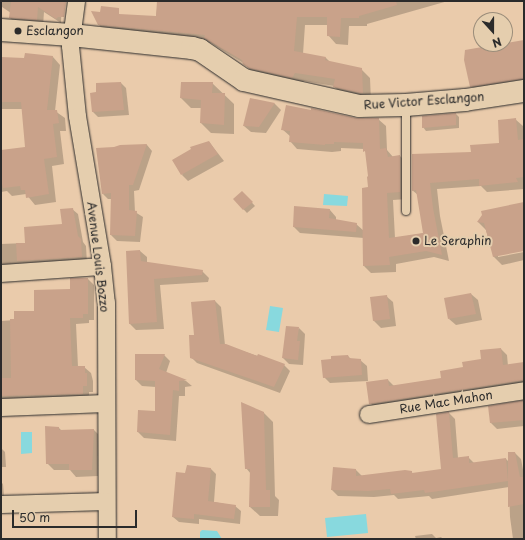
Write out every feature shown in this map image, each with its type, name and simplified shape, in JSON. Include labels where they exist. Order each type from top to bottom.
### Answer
[{"type":"main road","name":"Rue Victor Esclangon","points":[[1,30],[71,35],[192,48],[206,54],[244,80],[256,84],[358,106],[406,105],[465,100],[524,91]]},
{"type":"street","name":"Avenue Louis Bozzo","points":[[76,1],[70,46],[77,116],[102,266],[106,302],[105,403],[107,539]]},
{"type":"street","points":[[1,273],[102,266]]},
{"type":"street","name":"Rue Mac Mahon","points":[[368,414],[524,390]]},
{"type":"street","points":[[1,407],[105,403]]},
{"type":"street","points":[[1,504],[106,501]]},
{"type":"lane","points":[[406,105],[406,211]]},
{"type":"water","points":[[324,194],[348,196],[347,206],[323,205]]},
{"type":"water","points":[[270,306],[283,308],[279,332],[266,330]]},
{"type":"water","points":[[21,432],[32,432],[32,453],[21,454]]},
{"type":"water","points":[[366,514],[368,533],[327,537],[325,518]]},
{"type":"water","points":[[202,530],[217,531],[222,539],[200,539],[200,532]]},
{"type":"building","points":[[11,1],[66,1],[64,17],[58,17],[56,19],[38,7],[37,20],[9,18]]},
{"type":"building","points":[[157,1],[396,1],[397,5],[359,16],[359,18],[341,18],[340,37],[327,36],[327,17],[297,17],[294,51],[326,57],[325,60],[362,68],[363,93],[360,93],[333,87],[335,79],[295,73],[292,78],[249,68],[243,64],[242,60],[204,38],[205,35],[98,25],[91,11],[100,12],[101,6],[119,8],[119,14],[156,16]]},
{"type":"building","points":[[524,40],[524,79],[470,87],[464,60],[465,50],[473,49],[473,52],[513,52],[513,42]]},
{"type":"building","points":[[25,53],[53,56],[47,110],[57,110],[59,123],[53,124],[57,157],[44,159],[49,194],[26,198],[25,190],[21,190],[20,186],[3,188],[1,179],[1,150],[25,147],[21,102],[1,102],[1,57],[24,58]]},
{"type":"building","points":[[121,82],[124,110],[92,112],[90,93],[96,92],[96,83]]},
{"type":"building","points":[[181,82],[213,82],[212,93],[225,93],[224,125],[200,123],[201,100],[180,98]]},
{"type":"building","points":[[250,98],[275,103],[259,127],[243,126]]},
{"type":"building","points":[[286,105],[311,110],[311,108],[356,118],[379,118],[380,149],[386,148],[388,157],[400,155],[400,192],[387,193],[389,238],[423,233],[416,190],[412,191],[412,154],[471,152],[470,145],[499,143],[498,120],[516,118],[518,140],[524,139],[524,177],[516,178],[518,182],[479,186],[479,179],[430,183],[442,255],[426,251],[389,257],[390,265],[363,266],[362,188],[368,187],[368,176],[365,151],[363,152],[363,143],[334,142],[334,144],[325,145],[289,142],[290,131],[281,130]]},
{"type":"building","points":[[456,113],[456,125],[422,128],[422,116]]},
{"type":"building","points":[[209,141],[218,154],[181,175],[172,160],[191,149],[190,147]]},
{"type":"building","points":[[147,144],[133,185],[129,185],[129,210],[137,211],[135,236],[110,235],[111,193],[102,194],[96,148]]},
{"type":"building","points":[[242,191],[253,202],[243,210],[233,199]]},
{"type":"building","points":[[524,202],[524,251],[493,257],[484,223],[477,222],[482,215],[481,211]]},
{"type":"building","points":[[294,206],[330,209],[329,218],[357,223],[356,232],[293,227]]},
{"type":"building","points":[[73,208],[78,236],[81,239],[82,257],[17,261],[16,243],[25,243],[24,227],[62,224],[60,209]]},
{"type":"building","points":[[140,250],[141,261],[203,270],[202,275],[154,279],[157,322],[129,324],[126,251]]},
{"type":"building","points":[[70,278],[88,278],[88,314],[83,314],[83,318],[70,318],[72,366],[85,366],[85,373],[87,373],[87,386],[83,386],[83,394],[1,396],[1,378],[11,378],[10,319],[14,319],[14,311],[34,311],[34,290],[70,289]]},
{"type":"building","points":[[471,293],[476,314],[448,319],[444,298]]},
{"type":"building","points":[[387,295],[390,319],[373,321],[370,297]]},
{"type":"building","points":[[215,300],[220,344],[226,344],[257,356],[258,354],[285,364],[274,387],[190,358],[189,335],[194,335],[191,302]]},
{"type":"building","points":[[286,326],[299,327],[297,341],[300,341],[298,360],[282,358]]},
{"type":"building","points":[[501,348],[503,365],[524,362],[524,380],[369,404],[366,382],[388,379],[389,386],[441,378],[440,371],[463,367],[462,362],[481,359],[480,350]]},
{"type":"building","points":[[135,354],[165,354],[159,369],[187,380],[179,381],[179,391],[173,390],[170,435],[137,432],[138,410],[155,411],[155,381],[135,380]]},
{"type":"building","points":[[348,355],[349,358],[361,359],[362,375],[323,378],[321,360],[331,359],[331,356]]},
{"type":"building","points":[[524,400],[524,420],[490,423],[488,406]]},
{"type":"building","points":[[241,402],[264,412],[266,490],[270,490],[270,507],[249,507],[250,469],[245,469]]},
{"type":"building","points":[[449,412],[453,458],[469,456],[469,463],[506,458],[508,481],[425,493],[424,490],[391,494],[390,489],[368,491],[331,490],[333,467],[356,469],[356,476],[405,470],[412,471],[412,473],[441,469],[436,414]]},
{"type":"building","points":[[45,426],[59,427],[59,430],[94,429],[92,470],[69,470],[69,464],[46,464]]},
{"type":"building","points":[[508,452],[515,452],[520,477],[524,477],[524,504],[508,507]]},
{"type":"building","points":[[187,465],[211,468],[208,501],[236,505],[234,519],[194,514],[194,519],[172,517],[176,472],[185,473]]},
{"type":"place","name":"Esclangon","points":[[18,31]]},
{"type":"place","name":"Le Seraphin","points":[[416,241]]}]
